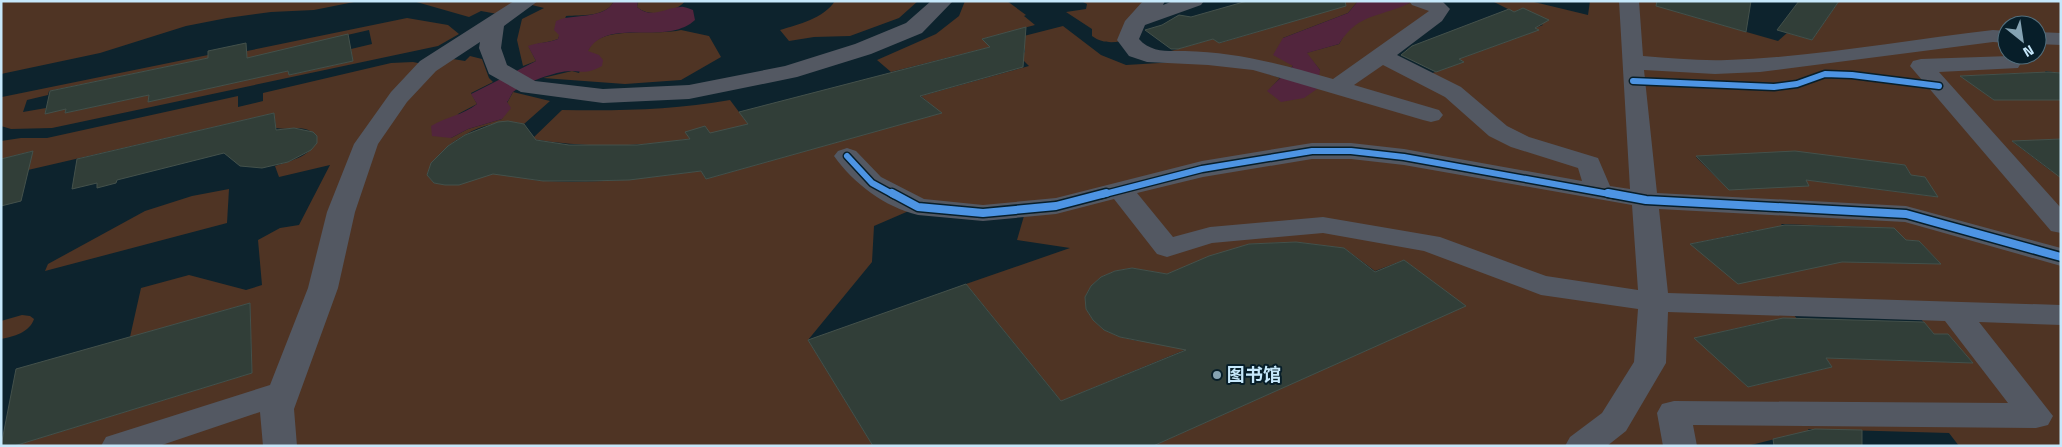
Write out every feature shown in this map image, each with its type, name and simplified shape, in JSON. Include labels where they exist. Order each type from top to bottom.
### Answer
[{"type":"street","points":[[280,446],[277,409],[323,288],[341,212],[366,144],[399,97],[428,66],[528,1]]},
{"type":"street","points":[[494,22],[490,48],[497,69],[529,87],[603,96],[689,92],[780,74],[863,49],[914,28],[943,1]]},
{"type":"street","points":[[1155,1],[1136,21],[1128,40],[1137,51],[1155,57],[1208,58],[1255,64],[1431,115]]},
{"type":"street","points":[[1136,21],[1194,1]]},
{"type":"street","points":[[1582,446],[1614,422],[1650,363],[1654,302],[1632,62],[1629,1]]},
{"type":"street","points":[[1335,88],[1435,17],[1440,9],[1424,2]]},
{"type":"street","points":[[1632,62],[1744,66],[1819,60],[1895,47],[1997,36]]},
{"type":"street","points":[[2047,39],[2061,40]]},
{"type":"street","points":[[1382,56],[1453,92],[1498,131],[1520,142],[1589,163],[1599,192]]},
{"type":"street","points":[[1997,63],[1921,66],[2061,224]]},
{"type":"street","points":[[847,156],[872,184],[918,207],[991,212],[1056,206],[1202,169],[1312,151],[1332,151],[1404,157],[1646,200],[1906,214],[2061,257]]},
{"type":"street","points":[[1120,190],[1167,248],[1210,235],[1323,225],[1430,243],[1541,285],[1654,302],[1952,310],[2061,315]]},
{"type":"street","points":[[1680,446],[1674,413],[2036,416],[1952,310]]},
{"type":"street","points":[[118,446],[282,394]]},
{"type":"shaded area","points":[[359,1],[314,10],[271,12],[186,26],[100,53],[1,74],[1,2]]},
{"type":"shaded area","points":[[413,1],[614,1],[611,6],[600,13],[566,16],[558,39],[529,47],[536,61],[523,66],[517,40],[522,19],[544,8],[524,3],[503,15],[481,11],[469,17]]},
{"type":"shaded area","points":[[614,1],[638,1],[637,7],[643,11],[654,13],[685,7],[693,10],[695,20],[683,28],[669,31],[609,35],[597,41],[588,51],[599,55],[603,60],[602,66],[587,72],[566,71],[533,81],[513,92],[507,102],[511,108],[502,119],[468,129],[451,138],[432,136],[431,126],[466,111],[477,104],[471,94],[536,61],[528,46],[558,39],[559,35],[554,30],[556,21],[596,14],[610,7]]},
{"type":"shaded area","points":[[638,1],[685,1],[675,9],[655,13],[637,7]]},
{"type":"shaded area","points":[[835,1],[918,1],[899,18],[850,36],[814,37],[789,41],[780,30],[817,17]]},
{"type":"shaded area","points":[[965,1],[1007,1],[1026,15],[1024,16],[1035,25],[982,39],[990,47],[891,72],[877,60],[936,34],[959,16]]},
{"type":"shaded area","points":[[1081,1],[1155,1],[1128,40],[1105,42],[1092,36],[1092,29],[1066,12],[1086,9],[1087,4]]},
{"type":"shaded area","points":[[1342,1],[1358,1],[1348,13],[1283,38],[1293,66],[1285,73],[1171,51],[1213,39],[1220,43],[1338,8]]},
{"type":"shaded area","points":[[1358,1],[1413,1],[1363,20],[1347,33],[1339,44],[1307,53],[1320,70],[1317,89],[1304,98],[1281,102],[1267,91],[1293,66],[1273,55],[1283,38],[1348,13]]},
{"type":"shaded area","points":[[1492,1],[1530,1],[1588,15],[1590,1],[1679,1],[1680,13],[1778,41],[1787,33],[1812,40],[1839,1],[2061,1],[2061,73],[2045,71],[2048,76],[2028,77],[2022,73],[1961,76],[1994,100],[2061,100],[2061,139],[2013,142],[2051,171],[2061,171],[2061,446],[1959,446],[1949,433],[1808,429],[1815,440],[1779,438],[1747,446],[1153,446],[1465,306],[1404,260],[1375,271],[1344,248],[1296,242],[1249,244],[1167,274],[1132,268],[1115,271],[1101,277],[1091,286],[1085,297],[1086,309],[1093,320],[1104,330],[1120,337],[1138,341],[1156,340],[1187,349],[1061,401],[966,284],[1070,248],[1017,240],[1026,209],[918,207],[874,226],[872,262],[808,340],[873,446],[14,446],[252,373],[250,303],[130,337],[141,288],[189,275],[246,290],[262,285],[258,240],[280,228],[299,225],[330,165],[279,177],[275,166],[307,153],[312,148],[317,137],[308,130],[276,128],[274,113],[28,170],[32,151],[1,159],[1,141],[21,138],[47,138],[238,96],[238,107],[263,101],[263,93],[391,63],[413,62],[428,65],[441,57],[465,61],[470,56],[482,59],[489,78],[493,82],[471,93],[477,104],[458,114],[451,138],[468,129],[502,119],[513,92],[550,101],[524,124],[511,122],[497,123],[467,133],[454,142],[433,163],[427,175],[434,183],[460,183],[494,174],[543,181],[583,182],[701,171],[706,179],[941,113],[921,96],[1029,66],[1019,56],[1025,52],[1025,48],[1004,41],[1063,26],[1101,55],[1126,65],[1209,60],[1251,68],[1280,78],[1268,91],[1320,70],[1306,53],[1339,44],[1346,32],[1360,20],[1412,2],[1440,9],[1383,56],[1427,75],[1463,62],[1459,59],[1538,30],[1535,28],[1543,25],[1523,8],[1514,12]],"holes":[[[1792,152],[1905,165],[1911,175],[1937,197],[1806,180],[1729,190],[1696,157]],[[1781,224],[1894,228],[1906,240],[1919,241],[1941,264],[1809,261],[1690,244],[1757,230],[1764,236],[1786,231]],[[1794,315],[1920,318],[1934,334],[1948,334],[1973,363],[1826,358],[1832,367],[1748,387],[1695,338],[1768,321],[1776,328],[1800,323]]]},
{"type":"shaded area","points":[[407,18],[448,25],[459,34],[438,46],[52,128],[11,129],[1,126],[2,97],[208,55],[208,58],[49,91],[48,95],[27,100],[23,112],[46,108],[45,113],[66,109],[65,113],[149,95],[149,101],[288,71],[289,75],[353,61],[351,49],[372,44],[369,30],[247,58],[247,51]]},
{"type":"shaded area","points":[[681,30],[709,36],[721,57],[681,80],[625,84],[543,78],[572,71],[579,73],[590,47],[600,38],[621,33]]},
{"type":"shaded area","points":[[730,100],[748,124],[696,138],[630,145],[571,144],[532,139],[562,110],[646,109]]},
{"type":"shaded area","points":[[229,189],[227,223],[45,271],[48,264],[145,211],[192,196]]},
{"type":"shaded area","points":[[22,315],[30,316],[34,319],[32,324],[25,331],[1,339],[1,321]]},
{"type":"building","points":[[1247,1],[1345,1],[1346,6],[1219,43],[1213,39],[1178,49],[1171,49],[1145,30],[1162,25],[1179,15],[1191,17]]},
{"type":"building","points":[[1657,1],[1751,1],[1746,32],[1656,6]]},
{"type":"building","points":[[1799,1],[1839,1],[1812,40],[1777,30]]},
{"type":"building","points":[[1523,8],[1549,20],[1535,28],[1539,30],[1459,59],[1464,62],[1436,72],[1401,55],[1412,46],[1509,9],[1514,12]]},
{"type":"building","points":[[1026,27],[1023,67],[920,96],[942,113],[706,179],[701,171],[629,180],[586,181],[543,181],[493,174],[459,185],[445,185],[434,183],[427,175],[431,163],[448,146],[465,135],[498,122],[508,121],[524,124],[536,140],[569,145],[637,145],[690,139],[685,132],[705,126],[710,133],[748,124],[739,112],[990,47],[982,39]]},
{"type":"building","points":[[348,34],[353,61],[289,75],[288,71],[148,102],[149,95],[65,113],[66,109],[45,114],[50,91],[208,58],[208,51],[246,43],[247,58]]},
{"type":"building","points":[[2061,73],[2061,100],[1994,100],[1960,76]]},
{"type":"building","points":[[274,113],[276,130],[294,128],[313,132],[317,136],[317,143],[311,150],[288,162],[262,168],[240,166],[224,153],[117,180],[116,183],[97,188],[97,183],[72,189],[77,159]]},
{"type":"building","points":[[2061,139],[2061,178],[2012,141]]},
{"type":"building","points":[[33,151],[21,201],[1,206],[1,159]]},
{"type":"building","points":[[1795,151],[1905,165],[1911,175],[1925,177],[1938,197],[1806,180],[1809,186],[1729,190],[1696,156]]},
{"type":"building","points":[[1785,225],[1894,228],[1906,240],[1919,241],[1941,264],[1842,262],[1738,284],[1690,244]]},
{"type":"building","points":[[1296,242],[1344,248],[1375,272],[1404,260],[1466,306],[1153,446],[873,446],[808,340],[966,284],[1061,401],[1186,350],[1120,337],[1104,330],[1093,320],[1086,309],[1085,297],[1091,286],[1101,277],[1115,271],[1132,268],[1167,274],[1209,256],[1249,244]]},
{"type":"building","points":[[250,303],[252,373],[14,446],[1,446],[16,369]]},
{"type":"building","points":[[1783,318],[1924,322],[1934,334],[1948,334],[1973,363],[1826,358],[1832,367],[1748,387],[1694,338]]},
{"type":"building","points":[[1815,429],[1862,430],[1862,446],[1774,446],[1773,439]]},
{"type":"cycle path","points":[[1633,81],[1774,87],[1797,84],[1825,74],[1852,75],[1939,86]]},
{"type":"cycle path","points":[[847,156],[872,183],[918,207],[983,213],[1056,206],[1202,169],[1312,151],[1351,151],[1404,157],[1646,200],[1906,214],[2061,257]]},
{"type":"place","name":"图书馆","points":[[1217,375]]}]
